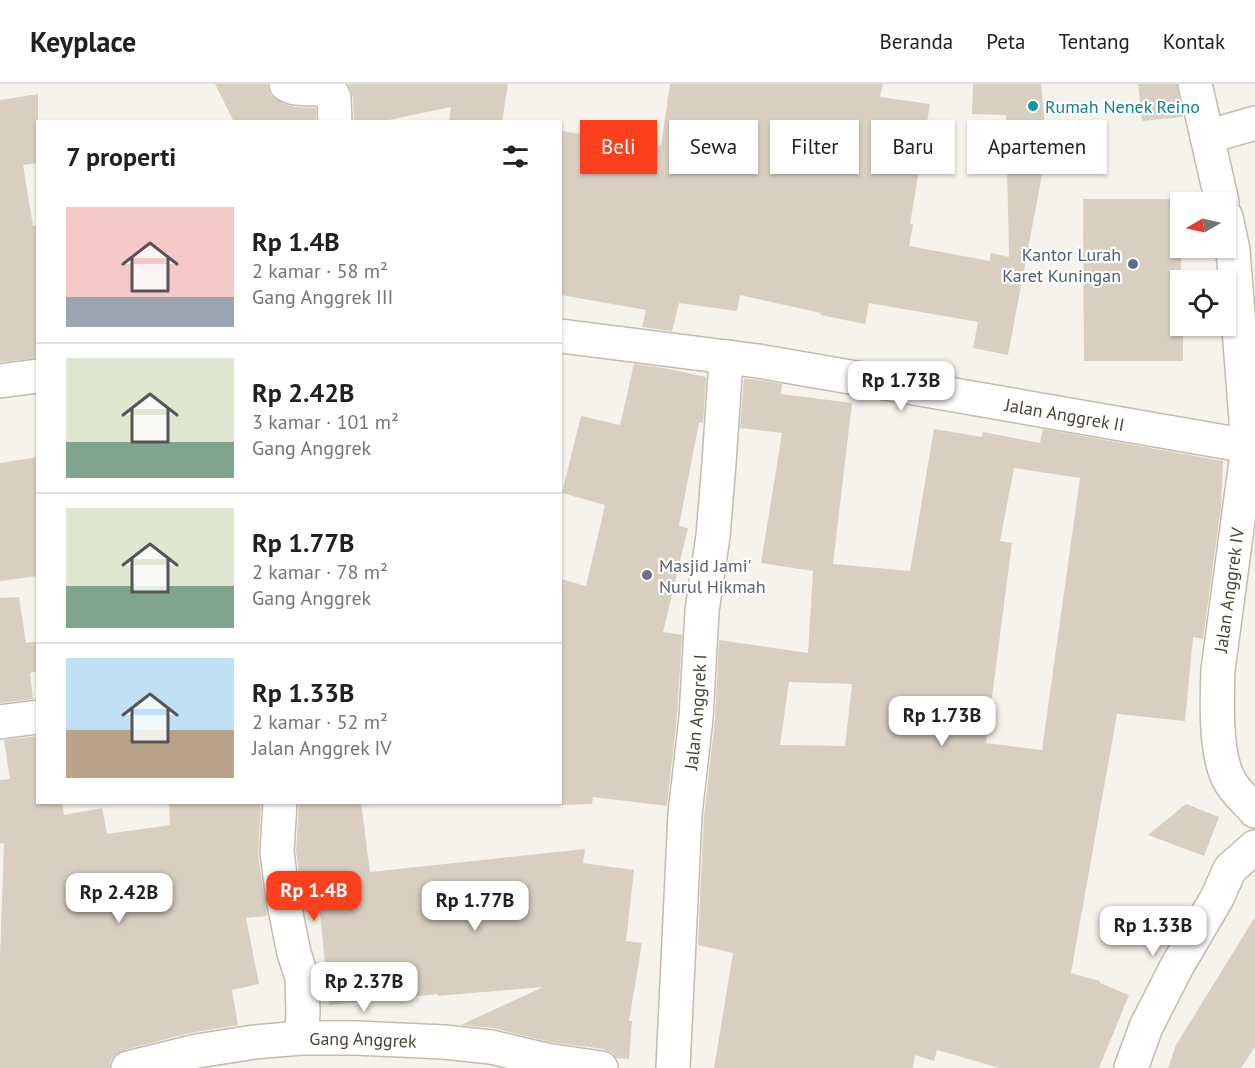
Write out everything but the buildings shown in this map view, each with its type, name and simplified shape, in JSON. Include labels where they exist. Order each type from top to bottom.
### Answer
[{"type":"street","points":[[286,84],[293,88],[331,92],[334,98],[335,120]]},
{"type":"street","points":[[1194,84],[1220,192]]},
{"type":"street","points":[[1207,137],[1255,123]]},
{"type":"street","name":"Jalan Anggrek IV","points":[[1234,258],[1248,446],[1218,670],[1217,705],[1221,749],[1228,779],[1255,811]]},
{"type":"street","name":"Jalan Anggrek II","points":[[562,336],[729,357],[1248,446]]},
{"type":"street","name":"Jalan Anggrek I","points":[[673,1068],[685,814],[696,718],[702,611],[713,536],[725,375],[729,357]]},
{"type":"street","points":[[0,381],[36,376]]},
{"type":"street","points":[[0,722],[36,717]]},
{"type":"street","points":[[280,804],[277,852],[283,899],[294,953],[302,978],[301,1038]]},
{"type":"street","points":[[1131,1068],[1146,1027],[1177,966],[1217,898],[1230,869],[1255,847]]},
{"type":"street","name":"Gang Anggrek","points":[[128,1068],[224,1046],[301,1038],[444,1042],[491,1047],[601,1068]]},
{"type":"place","name":"Rumah Nenek Reino","points":[[1033,106]]},
{"type":"place","name":"Kantor Lurah Karet Kuningan","points":[[1133,264]]},
{"type":"place","name":"Masjid Jami' Nurul Hikmah","points":[[647,575]]}]
